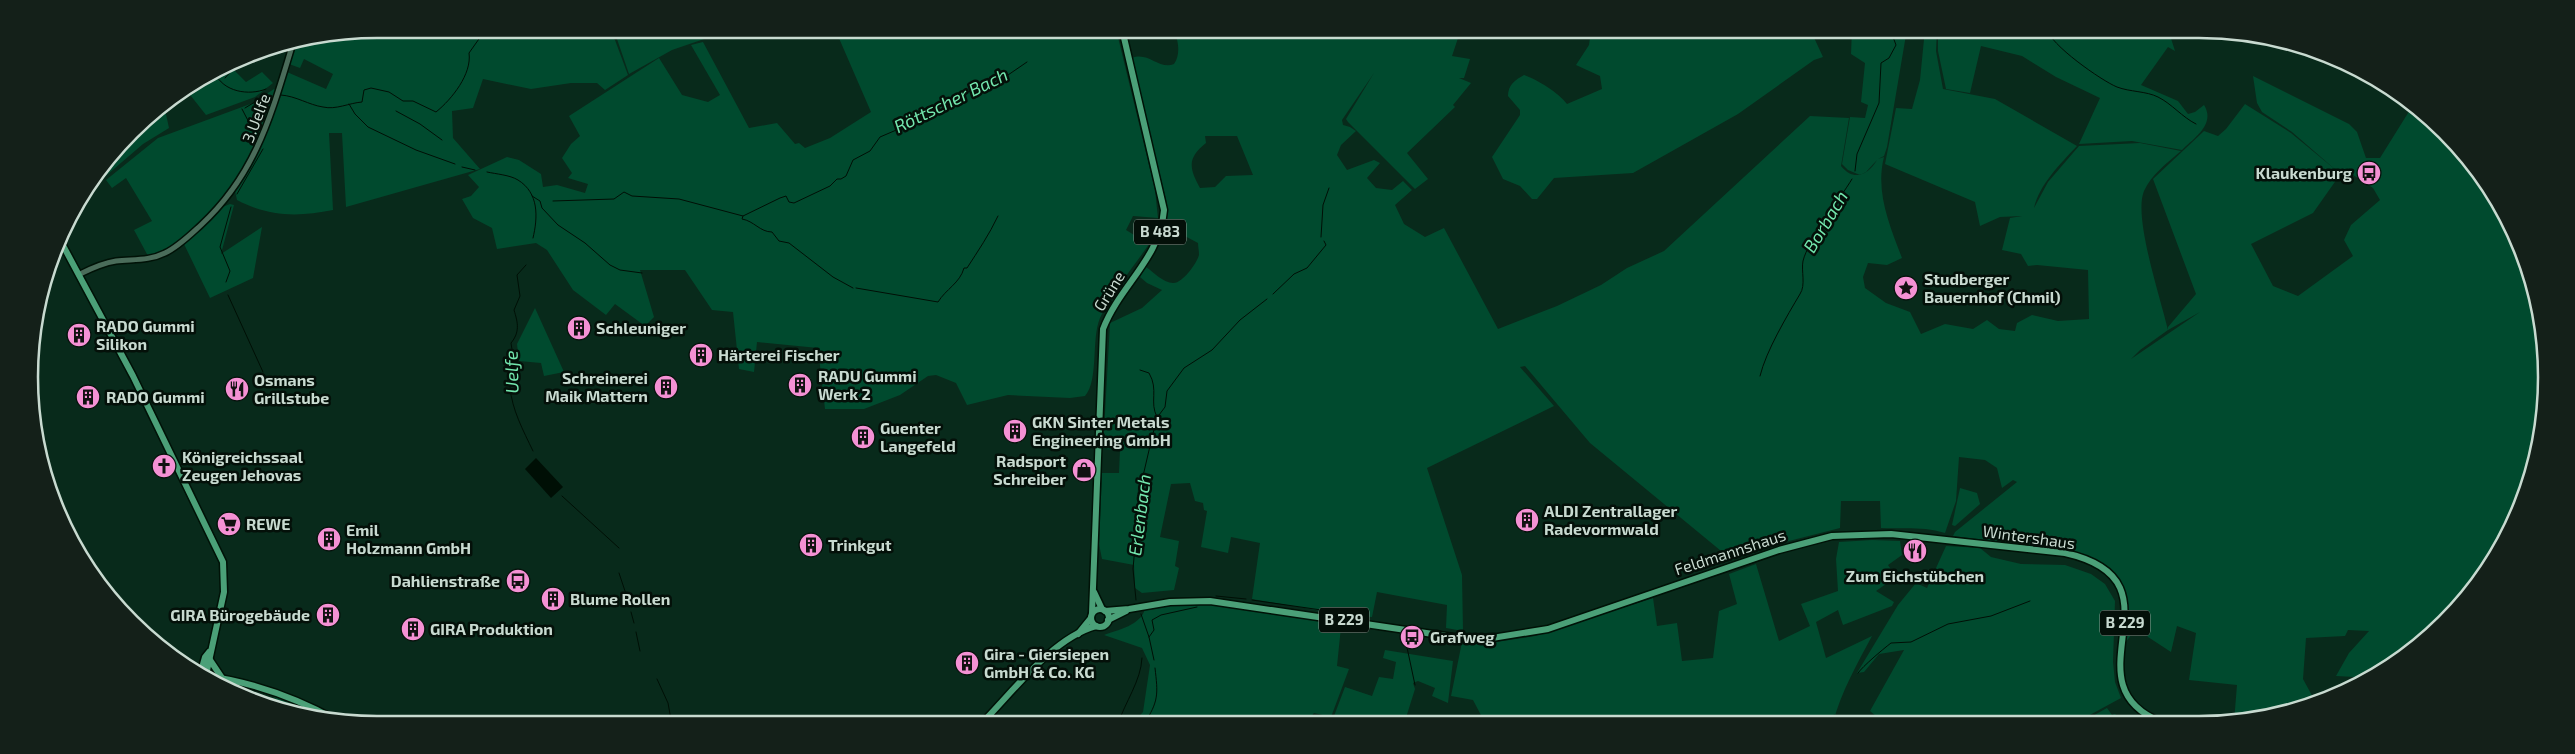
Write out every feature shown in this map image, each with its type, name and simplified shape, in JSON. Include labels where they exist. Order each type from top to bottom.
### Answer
[{"type":"main road","name":"Grüne","points":[[1091,616],[1104,329],[1115,304],[1159,237],[1164,210],[1124,38]]},
{"type":"main road","points":[[64,246],[136,383],[221,560],[224,576],[222,601],[209,652],[210,660],[222,678],[272,690],[317,711]]},
{"type":"main road","name":"Feldmannshaus","points":[[1129,609],[1170,602],[1220,601],[1413,631],[1480,639],[1534,632],[1818,539],[1851,534],[1891,534],[1948,540]]},
{"type":"main road","name":"Wintershaus","points":[[1948,540],[2064,553],[2084,559],[2108,573],[2119,585],[2124,598],[2125,616],[2120,665],[2123,688],[2130,702],[2140,712],[2149,716]]},
{"type":"main road","name":"Grüne","points":[[1093,588],[1108,620]]},
{"type":"main road","name":"B 229","points":[[1103,610],[1129,609]]},
{"type":"main road","name":"B 229","points":[[1108,620],[1129,609]]},
{"type":"main road","points":[[1077,635],[1091,616],[1103,610]]},
{"type":"main road","points":[[1091,616],[1096,626]]},
{"type":"main road","points":[[989,716],[1040,664],[1077,635],[1096,626],[1103,626],[1108,620]]},
{"type":"main road","points":[[204,669],[205,657],[209,652]]},
{"type":"main road","points":[[205,670],[210,660]]},
{"type":"street","name":"3.Uelfe","points":[[80,274],[104,264],[147,259],[166,252],[197,229],[226,198],[247,169],[261,142],[291,48]]},
{"type":"green space","points":[[355,38],[614,38],[628,75],[605,90],[597,83],[571,83],[531,89],[483,79],[473,108],[452,111],[453,138],[480,169],[346,207],[342,133],[329,133],[333,210],[308,214],[284,214],[249,206],[237,200],[235,191],[259,148],[287,72],[326,89],[333,74],[304,59],[300,68],[289,64],[294,48],[333,40]]},
{"type":"green space","points":[[707,38],[672,50],[629,74],[617,39]]},
{"type":"green space","points":[[839,38],[1118,38],[1155,190],[1158,218],[1133,216],[1126,230],[1149,244],[1117,289],[1100,318],[1097,327],[1094,370],[1085,396],[1070,398],[1008,395],[967,405],[956,383],[936,375],[928,376],[900,395],[864,409],[825,409],[818,348],[757,342],[754,372],[739,369],[733,312],[712,310],[685,270],[640,270],[654,317],[645,326],[615,304],[606,315],[573,290],[547,250],[536,243],[497,249],[492,228],[473,218],[462,199],[471,196],[479,187],[468,175],[507,157],[519,160],[541,174],[543,187],[557,185],[585,193],[588,184],[568,178],[572,173],[562,158],[571,144],[580,136],[569,116],[659,58],[682,95],[708,102],[720,95],[691,45],[703,42],[749,128],[777,123],[795,144],[799,143],[805,148],[830,138],[871,112]]},
{"type":"green space","points":[[1176,38],[1458,38],[1452,56],[1470,59],[1464,78],[1459,78],[1471,83],[1453,105],[1455,107],[1407,153],[1428,179],[1415,189],[1346,119],[1374,73],[1342,120],[1343,125],[1356,131],[1341,145],[1337,155],[1347,170],[1374,160],[1380,163],[1367,178],[1376,188],[1392,190],[1403,181],[1412,190],[1395,205],[1404,224],[1425,237],[1444,228],[1498,329],[1557,306],[1601,285],[1627,268],[1664,251],[1810,116],[1849,118],[1841,166],[1851,174],[1859,175],[1848,170],[1842,164],[1850,117],[1865,118],[1868,105],[1861,102],[1865,63],[1851,54],[1852,38],[1905,38],[1887,147],[1884,156],[1878,159],[1884,157],[1881,183],[1885,209],[1902,258],[1887,265],[1868,263],[1863,277],[1865,288],[1886,303],[1910,312],[1921,334],[1945,324],[1973,329],[1987,320],[1999,329],[2015,331],[2017,323],[2032,315],[2058,321],[2089,319],[2088,270],[2037,265],[2028,266],[2021,254],[2002,250],[2010,218],[2022,216],[2000,217],[1980,226],[1975,202],[1885,164],[1896,108],[1912,109],[1920,80],[1924,38],[1937,38],[1936,51],[1943,89],[1995,99],[2077,146],[2046,183],[2034,208],[2048,182],[2079,146],[2140,143],[2181,151],[2160,169],[2147,185],[2142,203],[2142,219],[2149,259],[2168,330],[2168,327],[2196,294],[2153,179],[2204,131],[2218,136],[2226,129],[2245,104],[2291,133],[2337,171],[2292,132],[2262,112],[2257,103],[2253,76],[2349,124],[2357,132],[2366,158],[2380,158],[2409,111],[2453,153],[2480,188],[2512,247],[2526,289],[2535,333],[2538,377],[2535,421],[2526,465],[2512,507],[2492,547],[2453,601],[2422,632],[2387,659],[2355,678],[2336,676],[2349,653],[2369,631],[2348,630],[2345,636],[2306,638],[2303,679],[2312,696],[2286,705],[2242,714],[2235,715],[2237,685],[2189,680],[2196,633],[2177,626],[2171,652],[2148,637],[2143,629],[2135,630],[2125,643],[2128,625],[2126,596],[2114,574],[2103,565],[2089,557],[2072,551],[1953,536],[1955,532],[2017,482],[2013,480],[2002,488],[1997,468],[1985,460],[1959,457],[1956,501],[1945,533],[1921,529],[1881,528],[1880,501],[1841,501],[1840,528],[1785,542],[1732,560],[1590,443],[1525,366],[1520,367],[1554,406],[1427,468],[1462,575],[1463,631],[1446,628],[1447,605],[1377,592],[1372,617],[1350,616],[1252,599],[1260,543],[1231,537],[1228,553],[1201,547],[1207,511],[1204,510],[1203,503],[1195,501],[1190,483],[1171,484],[1160,537],[1179,541],[1175,566],[1179,568],[1174,590],[1142,593],[1135,588],[1134,565],[1102,559],[1099,544],[1102,473],[1119,473],[1120,450],[1103,449],[1110,323],[1142,308],[1162,290],[1147,283],[1140,277],[1146,267],[1159,277],[1173,283],[1181,280],[1189,272],[1199,255],[1198,243],[1166,226],[1167,204],[1132,58],[1138,56],[1148,58],[1163,65],[1174,64],[1178,56]],"holes":[[[1205,136],[1237,136],[1253,175],[1226,176],[1215,187],[1200,188],[1194,175],[1192,164],[1196,154],[1206,143]],[[2344,169],[2373,188],[2380,200],[2351,225],[2344,240],[2353,256],[2298,296],[2273,286],[2251,244],[2313,213]],[[2200,312],[2131,359],[2140,350],[2168,330]],[[1147,473],[1139,489],[1135,552],[1138,487]]]},
{"type":"green space","points":[[1590,38],[1814,38],[1823,57],[1814,60],[1738,114],[1633,173],[1554,178],[1537,199],[1532,199],[1520,186],[1503,179],[1492,157],[1520,115],[1520,110],[1508,96],[1508,92],[1515,81],[1524,75],[1554,91],[1567,104],[1602,89],[1600,76],[1576,65],[1589,45]]},
{"type":"green space","points":[[1938,38],[2171,38],[2175,51],[2168,47],[2141,85],[2178,101],[2188,114],[2195,112],[2204,105],[2207,118],[2202,130],[2182,150],[2132,141],[2079,144],[2100,98],[2056,77],[2022,56],[1981,46],[1970,93],[1946,89],[1938,51]]},
{"type":"green space","points":[[234,70],[246,82],[262,72],[273,83],[255,97],[206,115],[189,94]]},
{"type":"green space","points":[[274,89],[276,90],[268,115],[245,165],[214,211],[194,230],[172,245],[148,256],[134,230],[152,221],[126,178],[112,188],[106,180],[158,138],[253,103]]},
{"type":"green space","points":[[165,112],[169,128],[143,144],[100,180],[137,137]]},
{"type":"green space","points":[[230,204],[234,205],[221,254],[262,227],[253,278],[210,298],[184,244],[220,208]]},
{"type":"green space","points":[[535,308],[564,372],[544,376],[541,363],[519,361],[517,344]]},
{"type":"green space","points":[[1960,488],[1977,493],[1980,504],[1955,526],[1952,525]]},
{"type":"green space","points":[[1900,541],[1902,555],[1888,565],[1896,577],[1876,591],[1894,602],[1892,606],[1843,625],[1838,610],[1816,622],[1826,658],[1872,636],[1845,689],[1835,716],[1481,716],[1473,700],[1451,696],[1462,642],[1496,642],[1535,636],[1653,598],[1657,626],[1677,623],[1682,661],[1713,658],[1719,611],[1737,604],[1729,574],[1756,564],[1779,641],[1810,626],[1801,604],[1838,591],[1836,559],[1839,542]]},
{"type":"green space","points":[[1946,546],[1980,548],[1991,557],[2021,564],[2065,565],[2091,574],[2105,584],[2115,601],[2113,662],[2115,682],[2121,698],[2088,716],[1876,716],[1870,711],[1904,650],[1879,654],[1864,672],[1857,673],[1898,605],[1916,583],[1927,588]]},
{"type":"green space","points":[[1193,603],[1227,605],[1350,624],[1350,628],[1341,627],[1337,666],[1349,669],[1331,716],[1314,713],[1312,716],[1139,716],[1143,712],[1150,665],[1142,648],[1104,635],[1134,623],[1143,615],[1145,609]]},
{"type":"green space","points":[[1385,650],[1453,661],[1448,703],[1432,696],[1435,688],[1418,681],[1413,683],[1415,689],[1407,716],[1334,716],[1345,687],[1372,696],[1379,677],[1393,679],[1396,662],[1383,658]]},
{"type":"green space","points":[[276,695],[306,709],[281,702],[274,697]]},
{"type":"green space","points":[[2107,708],[2112,715],[2115,714],[2117,716],[2093,716]]},
{"type":"shaded area","points":[[536,458],[563,487],[551,498],[525,469]]},
{"type":"waterway","points":[[281,95],[318,106],[333,108],[362,102],[364,90],[371,88],[389,92],[403,101],[413,101],[436,112],[460,86],[467,69],[469,53],[480,38]]},
{"type":"waterway","name":"Borbach","points":[[1855,171],[1857,154],[1879,103],[1881,63],[1889,58],[1896,45],[1893,38]]},
{"type":"waterway","points":[[2052,38],[2066,52],[2100,78],[2117,87],[2158,97],[2196,124]]},
{"type":"waterway","name":"Röttscher Bach","points":[[553,201],[614,199],[624,192],[632,196],[679,199],[743,216],[786,196],[789,202],[794,203],[830,186],[837,179],[846,176],[853,160],[870,151],[880,137],[915,122],[921,118],[923,111],[1008,75],[1027,62]]},
{"type":"waterway","points":[[225,78],[232,71]]},
{"type":"waterway","name":"Uelfe","points":[[218,78],[224,84],[237,91],[252,92],[266,89]]},
{"type":"waterway","points":[[245,108],[263,97]]},
{"type":"waterway","name":"Uelfe","points":[[349,104],[355,114],[368,127],[416,150],[455,164]]},
{"type":"waterway","points":[[242,109],[257,138]]},
{"type":"waterway","points":[[396,111],[420,124],[442,140]]},
{"type":"waterway","points":[[237,194],[263,149]]},
{"type":"waterway","name":"Uelfe","points":[[462,167],[475,170]]},
{"type":"waterway","name":"Uelfe","points":[[487,172],[515,178],[525,185],[530,192],[536,214],[533,238]]},
{"type":"waterway","name":"Borbach","points":[[1760,376],[1772,345],[1802,290],[1803,261],[1806,252],[1852,179]]},
{"type":"waterway","name":"Erlenbach","points":[[1321,237],[1323,205],[1329,188]]},
{"type":"waterway","points":[[532,196],[540,201],[542,208],[558,225],[585,243],[610,265],[620,270],[642,273]]},
{"type":"waterway","points":[[226,282],[230,271],[220,247],[231,207]]},
{"type":"waterway","points":[[743,216],[742,219],[768,232],[772,232],[779,241],[789,243],[833,277],[853,288]]},
{"type":"waterway","points":[[856,288],[938,302],[956,282],[964,268],[967,268],[998,216]]},
{"type":"waterway","name":"Erlenbach","points":[[1273,294],[1294,274],[1307,268],[1326,245],[1324,241]]},
{"type":"waterway","name":"Uelfe","points":[[526,265],[517,275],[520,296],[514,310],[517,327],[516,335],[511,343],[510,387],[516,412],[533,451]]},
{"type":"waterway","points":[[228,295],[263,372]]},
{"type":"waterway","name":"Erlenbach","points":[[1136,600],[1133,569],[1140,489],[1153,433],[1159,415],[1165,407],[1167,391],[1184,368],[1212,350],[1240,320],[1267,299]]},
{"type":"waterway","points":[[1140,370],[1149,373],[1152,379],[1154,406],[1157,417]]},
{"type":"waterway","name":"Uelfe","points":[[562,496],[619,548]]},
{"type":"waterway","name":"Uelfe","points":[[619,573],[627,597]]},
{"type":"waterway","points":[[1216,596],[1246,599]]},
{"type":"waterway","points":[[1252,600],[1342,613]]},
{"type":"waterway","points":[[1858,673],[1891,643],[1911,642],[1948,624],[1991,616],[2030,601]]},
{"type":"waterway","points":[[1149,637],[1154,630],[1152,620],[1161,615],[1197,607]]},
{"type":"waterway","name":"Uelfe","points":[[631,612],[634,623]]},
{"type":"waterway","name":"Erlenbach","points":[[1141,614],[1154,660]]},
{"type":"waterway","name":"Uelfe","points":[[636,632],[640,651]]},
{"type":"waterway","points":[[1405,638],[1415,685]]},
{"type":"waterway","points":[[1121,716],[1139,675],[1142,658]]},
{"type":"waterway","name":"Erlenbach","points":[[1148,716],[1156,697],[1155,668]]},
{"type":"waterway","name":"Uelfe","points":[[657,679],[668,703],[670,716]]},
{"type":"place","name":"Klaukenburg","points":[[2369,173]]},
{"type":"place","name":"Studberger Bauernhof (Chmil)","points":[[1906,288]]},
{"type":"place","name":"Schleuniger","points":[[579,328]]},
{"type":"place","name":"RADO Gummi Silikon","points":[[79,335]]},
{"type":"place","name":"Härterei Fischer","points":[[701,355]]},
{"type":"place","name":"RADU Gummi Werk 2","points":[[800,385]]},
{"type":"place","name":"Schreinerei Maik Mattern","points":[[666,387]]},
{"type":"place","name":"Osmans Grillstube","points":[[237,389]]},
{"type":"place","name":"RADO Gummi","points":[[88,397]]},
{"type":"place","name":"GKN Sinter Metals Engineering GmbH","points":[[1015,431]]},
{"type":"place","name":"Guenter Langefeld","points":[[863,437]]},
{"type":"place","name":"Königreichssaal Zeugen Jehovas","points":[[164,466]]},
{"type":"place","name":"Radsport Schreiber","points":[[1084,470]]},
{"type":"place","name":"ALDI Zentrallager Radevormwald","points":[[1527,520]]},
{"type":"place","name":"REWE","points":[[229,524]]},
{"type":"place","name":"Emil Holzmann GmbH","points":[[329,539]]},
{"type":"place","name":"Trinkgut","points":[[811,545]]},
{"type":"place","name":"Zum Eichstübchen","points":[[1915,551]]},
{"type":"place","name":"Dahlienstraße","points":[[518,581]]},
{"type":"place","name":"Blume Rollen","points":[[553,599]]},
{"type":"place","name":"GIRA Bürogebäude","points":[[328,615]]},
{"type":"place","name":"GIRA Produktion","points":[[413,629]]},
{"type":"place","name":"Grafweg","points":[[1412,637]]},
{"type":"place","name":"Gira - Giersiepen GmbH & Co. KG","points":[[967,663]]}]
